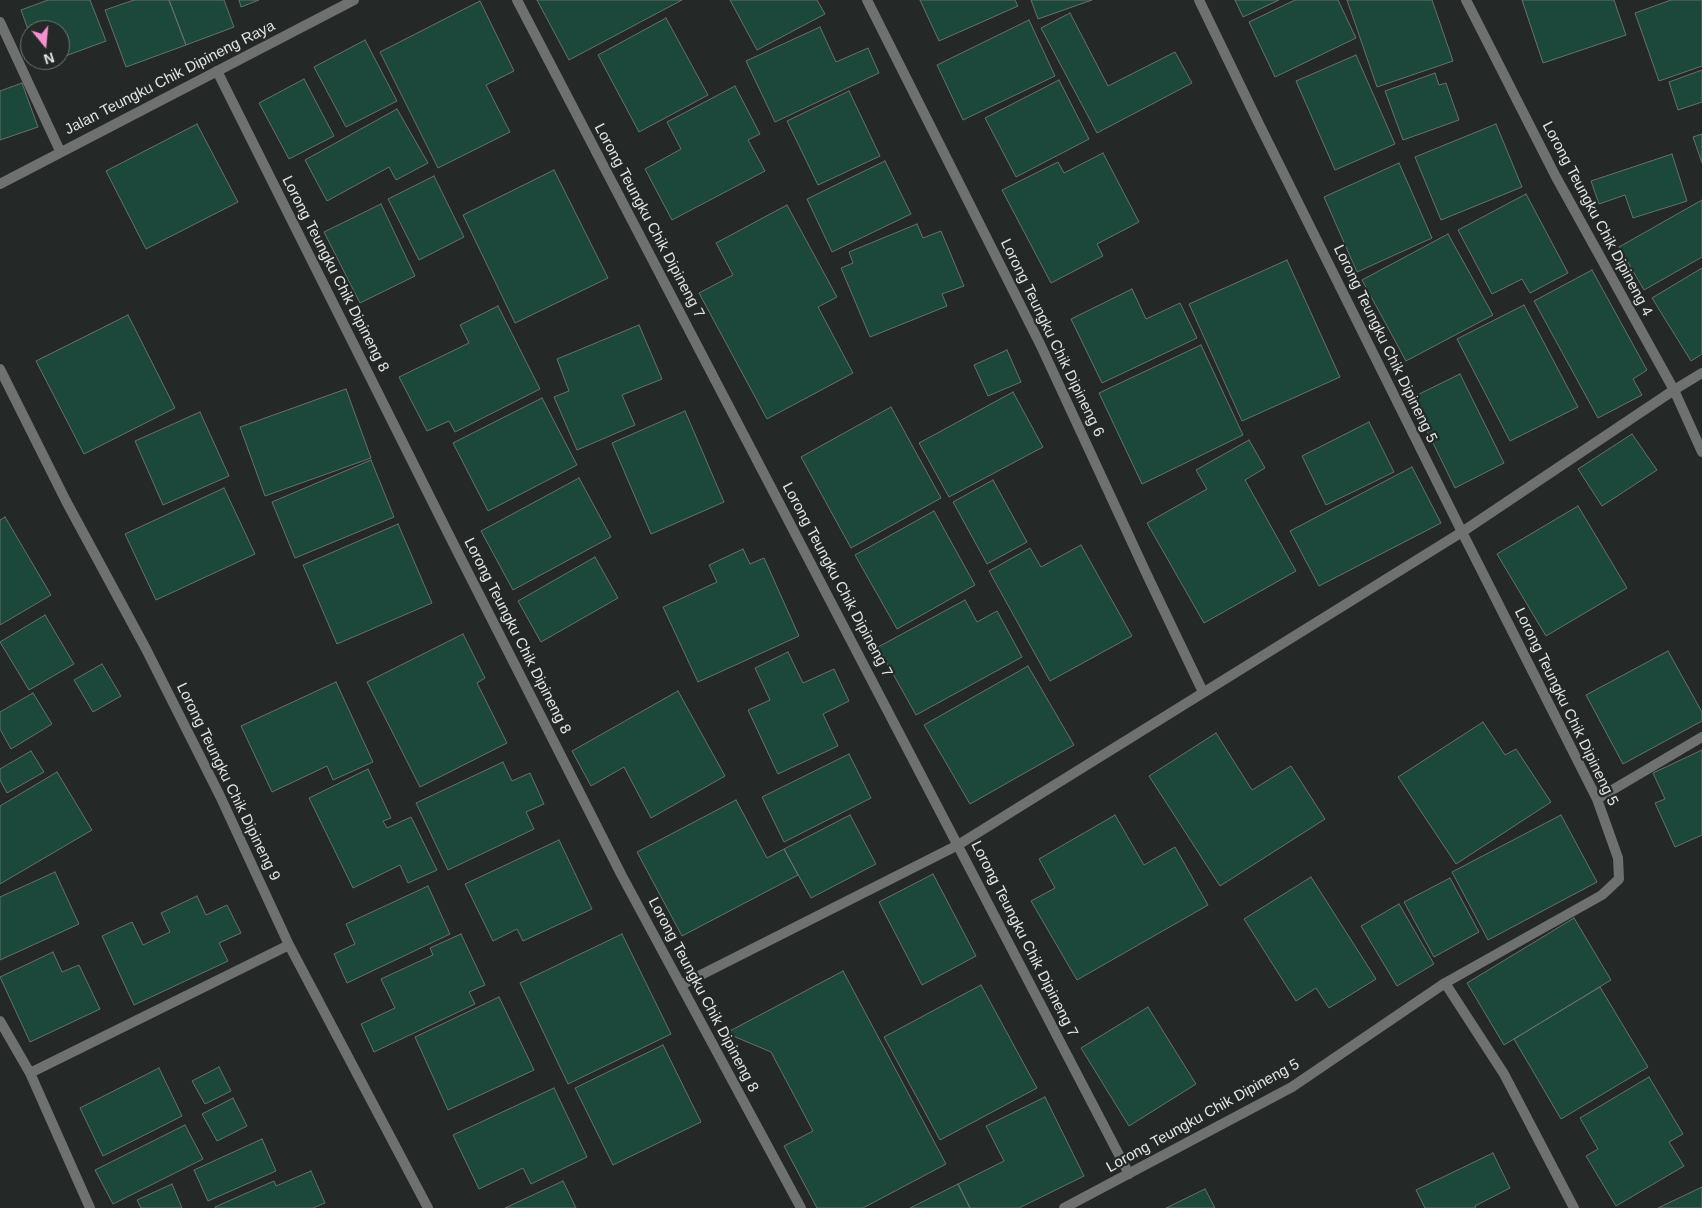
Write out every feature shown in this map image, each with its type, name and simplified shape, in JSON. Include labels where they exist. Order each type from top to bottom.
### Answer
[{"type":"street","name":"Jalan Teungku Chik Dipineng Raya","points":[[0,184],[60,151],[354,0]]},
{"type":"street","name":"Lorong Teungku Chik Dipineng 7","points":[[517,0],[1129,1174]]},
{"type":"street","name":"Lorong Teungku Chik Dipineng 6","points":[[867,0],[1041,346],[1203,692]]},
{"type":"street","name":"Lorong Teungku Chik Dipineng 5","points":[[1064,1208],[1292,1086],[1445,983],[1602,895],[1618,879],[1618,858],[1597,799],[1462,532],[1199,0]]},
{"type":"street","name":"Lorong Teungku Chik Dipineng 4","points":[[1466,0],[1556,177],[1674,390],[1702,452]]},
{"type":"street","points":[[0,22],[60,151]]},
{"type":"street","name":"Lorong Teungku Chik Dipineng 8","points":[[217,71],[622,876],[802,1208]]},
{"type":"street","name":"Lorong Teungku Chik Dipineng 9","points":[[0,369],[66,501],[146,649],[220,796],[289,945],[428,1208]]},
{"type":"street","points":[[681,985],[958,844],[1462,532],[1702,373]]},
{"type":"street","points":[[1597,799],[1702,736]]},
{"type":"street","points":[[30,1073],[289,945]]},
{"type":"street","points":[[1445,983],[1504,1074],[1574,1208]]},
{"type":"street","points":[[0,1022],[30,1073],[90,1208]]},
{"type":"building","points":[[48,0],[90,0],[106,41],[70,54],[70,20],[25,20],[21,10]]},
{"type":"building","points":[[134,0],[169,0],[186,45],[126,67],[105,10]]},
{"type":"building","points":[[169,0],[224,0],[234,27],[186,45]]},
{"type":"building","points":[[239,0],[259,0],[241,7]]},
{"type":"building","points":[[537,0],[682,0],[569,60]]},
{"type":"building","points":[[730,0],[817,0],[825,14],[757,50]]},
{"type":"building","points":[[920,0],[1015,0],[1018,6],[939,41]]},
{"type":"building","points":[[1031,0],[1092,0],[1038,19]]},
{"type":"building","points":[[1235,0],[1279,0],[1243,17]]},
{"type":"building","points":[[1295,0],[1338,0],[1356,38],[1275,77],[1249,22]]},
{"type":"building","points":[[1347,0],[1432,0],[1453,61],[1377,87]]},
{"type":"building","points":[[1522,0],[1614,0],[1626,35],[1543,63]]},
{"type":"building","points":[[1671,0],[1702,0],[1702,66],[1659,81],[1635,13]]},
{"type":"building","points":[[480,1],[514,71],[486,85],[510,132],[438,168],[380,52]]},
{"type":"building","points":[[1070,13],[1108,86],[1175,52],[1192,83],[1097,133],[1041,28]]},
{"type":"building","points":[[666,18],[708,95],[639,132],[598,55]]},
{"type":"building","points":[[1029,20],[1055,76],[963,120],[937,65]]},
{"type":"building","points":[[820,27],[836,62],[868,48],[879,73],[775,122],[746,61]]},
{"type":"building","points":[[365,40],[397,101],[346,127],[314,67]]},
{"type":"building","points":[[1356,55],[1395,144],[1335,170],[1296,81]]},
{"type":"building","points":[[1702,70],[1702,102],[1678,110],[1669,82]]},
{"type":"building","points":[[1435,73],[1439,85],[1446,83],[1459,120],[1403,140],[1385,91]]},
{"type":"building","points":[[304,79],[334,136],[289,159],[259,103]]},
{"type":"building","points":[[1059,80],[1089,139],[1016,177],[985,118]]},
{"type":"building","points":[[22,83],[38,127],[0,140],[0,91]]},
{"type":"building","points":[[735,86],[760,134],[748,140],[765,171],[672,220],[645,169],[681,149],[667,122]]},
{"type":"building","points":[[849,91],[880,156],[818,185],[787,121]]},
{"type":"building","points":[[397,109],[428,163],[396,180],[389,167],[327,201],[305,160]]},
{"type":"building","points":[[197,124],[238,202],[146,249],[106,171]]},
{"type":"building","points":[[1496,124],[1522,187],[1441,220],[1415,157]]},
{"type":"building","points":[[1702,134],[1702,163],[1693,137]]},
{"type":"building","points":[[1103,153],[1139,222],[1097,244],[1103,256],[1051,283],[1002,190],[1058,162],[1064,173]]},
{"type":"building","points":[[1672,154],[1687,201],[1633,218],[1625,195],[1599,204],[1591,181]]},
{"type":"building","points":[[885,161],[911,214],[832,252],[807,199]]},
{"type":"building","points":[[1399,163],[1432,238],[1357,272],[1324,197]]},
{"type":"building","points":[[554,170],[608,278],[515,323],[463,215]]},
{"type":"building","points":[[434,176],[464,237],[419,260],[388,199]]},
{"type":"building","points":[[1526,194],[1568,273],[1530,293],[1522,279],[1492,294],[1458,230]]},
{"type":"building","points":[[1702,200],[1702,257],[1644,290],[1619,247]]},
{"type":"building","points":[[381,204],[415,276],[360,303],[324,232]]},
{"type":"building","points":[[787,205],[837,297],[818,307],[853,373],[767,419],[699,293],[733,275],[716,243]]},
{"type":"building","points":[[917,224],[923,238],[941,231],[964,286],[942,294],[947,306],[870,337],[841,268],[853,263],[849,252]]},
{"type":"building","points":[[1448,234],[1493,315],[1406,361],[1362,280]]},
{"type":"building","points":[[1287,260],[1340,377],[1242,421],[1189,304]]},
{"type":"building","points":[[1702,268],[1702,354],[1691,361],[1652,298]]},
{"type":"building","points":[[1592,270],[1647,370],[1633,379],[1642,395],[1598,418],[1534,301]]},
{"type":"building","points":[[1132,289],[1146,319],[1180,303],[1197,338],[1102,383],[1071,319]]},
{"type":"building","points":[[1524,305],[1578,407],[1510,441],[1457,339]]},
{"type":"building","points":[[498,306],[540,389],[455,432],[449,421],[427,431],[399,377],[469,343],[460,325]]},
{"type":"building","points":[[128,315],[175,408],[84,454],[36,361]]},
{"type":"building","points":[[639,325],[662,379],[622,395],[635,425],[577,450],[554,397],[569,391],[557,359]]},
{"type":"building","points":[[1201,345],[1243,435],[1142,484],[1099,393]]},
{"type":"building","points":[[1007,350],[1021,382],[988,396],[974,365]]},
{"type":"building","points":[[1460,374],[1504,463],[1455,488],[1411,398]]},
{"type":"building","points":[[346,389],[371,458],[265,496],[240,427]]},
{"type":"building","points":[[1013,392],[1043,447],[949,497],[919,443]]},
{"type":"building","points":[[542,398],[577,465],[488,511],[453,443]]},
{"type":"building","points":[[891,407],[941,498],[851,548],[801,457]]},
{"type":"building","points":[[685,411],[724,502],[651,534],[612,443]]},
{"type":"building","points":[[200,412],[229,476],[163,505],[135,441]]},
{"type":"building","points":[[1369,422],[1394,472],[1326,505],[1302,456]]},
{"type":"building","points":[[1632,434],[1657,470],[1602,506],[1578,469]]},
{"type":"building","points":[[1249,440],[1265,468],[1245,480],[1296,571],[1204,623],[1147,523],[1207,489],[1196,470]]},
{"type":"building","points":[[371,460],[394,517],[295,558],[272,502]]},
{"type":"building","points":[[1412,467],[1441,523],[1319,586],[1290,531]]},
{"type":"building","points":[[579,478],[611,537],[513,590],[481,531]]},
{"type":"building","points":[[993,480],[1027,542],[987,564],[953,502]]},
{"type":"building","points":[[224,488],[255,554],[156,600],[125,534]]},
{"type":"building","points":[[1578,506],[1627,588],[1546,636],[1497,554]]},
{"type":"building","points":[[934,511],[975,585],[897,629],[855,555]]},
{"type":"building","points":[[5,517],[51,595],[0,625],[0,520]]},
{"type":"building","points":[[398,524],[432,603],[337,644],[303,565]]},
{"type":"building","points":[[1081,545],[1132,636],[1050,681],[989,571],[1030,548],[1041,567]]},
{"type":"building","points":[[743,549],[750,564],[764,558],[799,636],[698,682],[663,607],[717,582],[709,565]]},
{"type":"building","points":[[595,557],[618,598],[541,642],[518,601]]},
{"type":"building","points":[[965,600],[977,622],[997,611],[1022,657],[916,715],[878,647]]},
{"type":"building","points":[[45,615],[74,664],[29,690],[0,642]]},
{"type":"building","points":[[463,634],[485,678],[477,683],[507,743],[420,787],[367,682]]},
{"type":"building","points":[[1668,651],[1702,712],[1702,721],[1623,764],[1586,695]]},
{"type":"building","points":[[788,652],[803,683],[834,669],[849,701],[823,714],[838,746],[778,774],[748,710],[770,700],[755,668]]},
{"type":"building","points":[[102,664],[121,696],[93,712],[74,680]]},
{"type":"building","points":[[1028,666],[1074,745],[970,804],[924,725]]},
{"type":"building","points":[[336,682],[373,762],[333,780],[327,766],[272,792],[241,726]]},
{"type":"building","points":[[678,691],[725,776],[651,818],[624,767],[591,786],[572,751]]},
{"type":"building","points":[[33,693],[52,724],[11,749],[0,729],[0,712]]},
{"type":"building","points":[[1483,722],[1505,755],[1516,749],[1551,802],[1456,864],[1398,777]]},
{"type":"building","points":[[1216,733],[1252,790],[1291,766],[1325,819],[1220,886],[1149,776]]},
{"type":"building","points":[[1702,750],[1702,835],[1675,847],[1655,803],[1665,799],[1653,773]]},
{"type":"building","points":[[31,751],[44,772],[7,793],[0,780],[0,769]]},
{"type":"building","points":[[849,754],[871,798],[784,842],[762,797]]},
{"type":"building","points":[[503,762],[512,781],[530,773],[544,804],[526,812],[534,829],[448,870],[416,803]]},
{"type":"building","points":[[368,769],[391,818],[383,821],[387,828],[411,817],[437,870],[408,883],[400,865],[353,888],[309,798]]},
{"type":"building","points":[[57,772],[92,830],[0,884],[0,806]]},
{"type":"building","points":[[736,800],[767,858],[784,849],[798,875],[682,936],[637,852]]},
{"type":"building","points":[[850,815],[876,864],[811,898],[784,849]]},
{"type":"building","points":[[1115,815],[1144,865],[1175,847],[1208,905],[1077,980],[1031,901],[1055,888],[1039,859]]},
{"type":"building","points":[[1561,815],[1597,882],[1488,940],[1452,872]]},
{"type":"building","points":[[559,840],[592,909],[523,941],[517,929],[493,941],[465,884]]},
{"type":"building","points":[[55,872],[79,924],[0,960],[0,897]]},
{"type":"building","points":[[933,874],[976,956],[922,985],[879,902]]},
{"type":"building","points":[[1311,877],[1376,979],[1329,1008],[1316,988],[1296,1001],[1244,919]]},
{"type":"building","points":[[1450,878],[1479,932],[1434,957],[1404,902]]},
{"type":"building","points":[[428,886],[450,934],[347,983],[334,954],[355,944],[346,924]]},
{"type":"building","points":[[197,896],[206,915],[227,905],[241,933],[219,943],[228,961],[134,1005],[102,936],[132,922],[143,945],[170,932],[161,913]]},
{"type":"building","points":[[1399,904],[1434,964],[1397,986],[1361,926]]},
{"type":"building","points":[[1574,918],[1611,980],[1504,1045],[1467,983]]},
{"type":"building","points":[[461,934],[485,985],[469,992],[475,1004],[374,1052],[361,1024],[395,1008],[381,979],[433,955],[430,948]]},
{"type":"building","points":[[622,934],[671,1034],[568,1084],[520,983]]},
{"type":"building","points":[[53,952],[62,972],[79,965],[100,1009],[30,1042],[0,977]]},
{"type":"building","points":[[843,971],[946,1164],[863,1208],[817,1208],[784,1146],[813,1131],[771,1052],[726,1033]]},
{"type":"building","points":[[981,985],[1037,1088],[940,1140],[884,1037]]},
{"type":"building","points":[[1600,987],[1648,1067],[1561,1119],[1514,1039]]},
{"type":"building","points":[[499,997],[534,1070],[448,1110],[415,1037]]},
{"type":"building","points":[[1148,1007],[1196,1084],[1129,1126],[1081,1048]]},
{"type":"building","points":[[663,1045],[701,1122],[613,1165],[575,1088]]},
{"type":"building","points":[[219,1067],[231,1091],[205,1104],[192,1081]]},
{"type":"building","points":[[159,1068],[182,1116],[103,1156],[80,1108]]},
{"type":"building","points":[[1649,1077],[1683,1134],[1669,1142],[1684,1166],[1616,1206],[1586,1156],[1598,1149],[1580,1118]]},
{"type":"building","points":[[554,1088],[587,1157],[531,1184],[523,1168],[479,1189],[453,1135]]},
{"type":"building","points":[[1045,1097],[1084,1176],[1019,1208],[970,1208],[958,1184],[1004,1161],[986,1126]]},
{"type":"building","points":[[233,1098],[247,1126],[217,1141],[202,1114]]},
{"type":"building","points":[[185,1125],[203,1159],[113,1204],[95,1170]]},
{"type":"building","points":[[262,1139],[276,1171],[208,1201],[194,1170]]},
{"type":"building","points":[[1493,1153],[1510,1188],[1475,1206],[1476,1208],[1425,1208],[1416,1190]]},
{"type":"building","points":[[311,1171],[325,1203],[313,1208],[215,1208],[274,1181],[276,1186]]},
{"type":"building","points":[[563,1181],[576,1208],[505,1208]]},
{"type":"building","points":[[172,1184],[182,1208],[141,1208],[137,1200]]},
{"type":"building","points":[[958,1184],[970,1208],[910,1208]]},
{"type":"building","points":[[1702,1187],[1702,1208],[1658,1208]]},
{"type":"building","points":[[1205,1189],[1215,1208],[1166,1208]]}]
